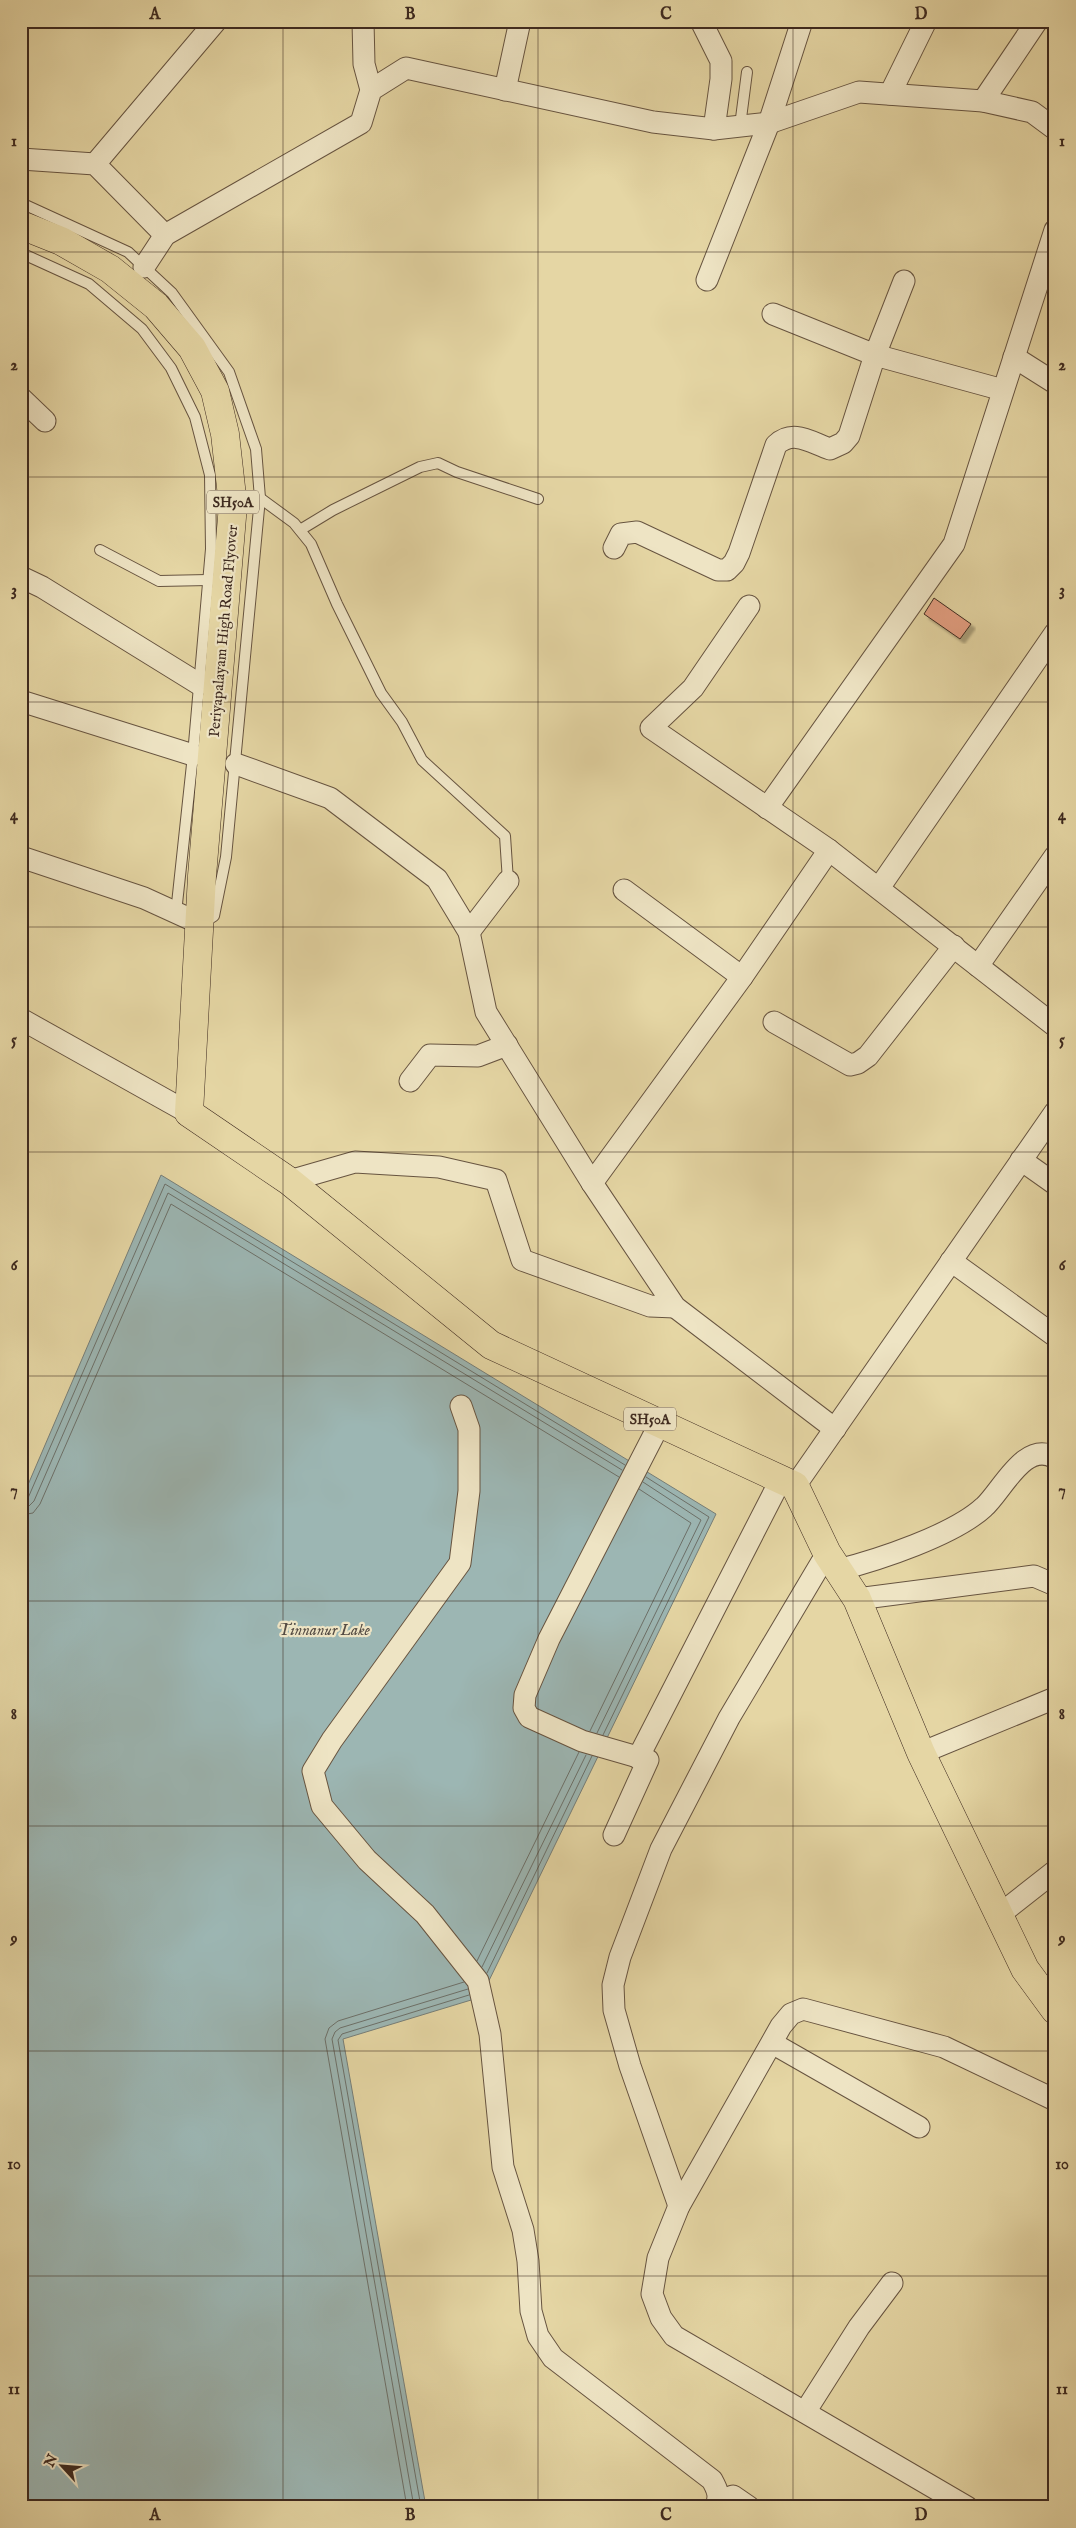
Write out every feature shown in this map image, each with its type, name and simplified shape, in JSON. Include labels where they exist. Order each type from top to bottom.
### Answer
[{"type":"main road","name":"Periyapalayam High Road Flyover","points":[[21,225],[61,241],[110,269],[156,306],[192,348],[215,391],[225,434],[233,505],[202,876],[201,924]]},
{"type":"main road","name":"SH50A","points":[[201,924],[189,1113],[289,1181],[491,1345],[788,1482]]},
{"type":"main road","points":[[788,1482],[833,1562],[857,1599],[921,1753],[999,1916],[1026,1969],[1055,2010]]},
{"type":"street","points":[[95,164],[216,21]]},
{"type":"street","points":[[144,267],[165,235],[361,123],[371,90],[364,64],[363,21]]},
{"type":"street","points":[[505,90],[520,21]]},
{"type":"street","points":[[701,21],[720,61],[721,79],[714,129]]},
{"type":"street","points":[[707,280],[769,123],[802,21]]},
{"type":"street","points":[[890,94],[926,21]]},
{"type":"street","points":[[983,101],[1037,21]]},
{"type":"street","points":[[371,90],[406,68],[653,122],[714,129],[769,123],[859,92],[983,101],[1032,112],[1055,129]]},
{"type":"street","points":[[21,159],[95,164],[165,235]]},
{"type":"street","points":[[767,808],[954,544],[1055,230]]},
{"type":"street","points":[[614,548],[622,534],[637,532],[718,570],[727,570],[734,563],[739,553],[776,445],[782,439],[792,436],[830,449],[844,443],[849,436],[875,355],[904,281]]},
{"type":"street","points":[[773,314],[875,355],[1004,390]]},
{"type":"street","points":[[1014,357],[1055,383]]},
{"type":"street","points":[[21,398],[45,421]]},
{"type":"street","points":[[21,578],[42,587],[200,684]]},
{"type":"street","points":[[750,606],[693,688],[651,728],[829,850],[1055,1026]]},
{"type":"street","points":[[879,888],[1055,633]]},
{"type":"street","points":[[21,701],[193,755]]},
{"type":"street","points":[[236,764],[330,798],[436,879],[469,932],[486,1012],[592,1183],[675,1307],[834,1429]]},
{"type":"street","points":[[592,1183],[742,977],[829,850]]},
{"type":"street","points":[[21,856],[144,898],[201,924]]},
{"type":"street","points":[[978,966],[1055,856]]},
{"type":"street","points":[[469,932],[508,881]]},
{"type":"street","points":[[624,890],[742,977]]},
{"type":"street","points":[[774,1022],[850,1065],[858,1063],[868,1056],[954,946]]},
{"type":"street","points":[[21,1019],[189,1113]]},
{"type":"street","points":[[410,1081],[430,1056],[478,1056],[507,1045]]},
{"type":"street","points":[[638,1758],[788,1482],[834,1429],[1055,1112]]},
{"type":"street","points":[[1021,1160],[1055,1184]]},
{"type":"street","points":[[289,1181],[355,1162],[439,1167],[496,1180],[522,1260],[650,1306],[675,1307]]},
{"type":"street","points":[[950,1261],[1055,1336]]},
{"type":"street","points":[[461,1406],[469,1429],[469,1482],[460,1563],[332,1740],[313,1771],[322,1806],[367,1860],[425,1914],[478,1981],[490,2034],[503,2166],[523,2230],[528,2261],[531,2311],[538,2336],[553,2358],[712,2480],[718,2491],[717,2504]]},
{"type":"street","points":[[614,1835],[648,1760],[582,1741],[529,1717],[524,1708],[525,1695],[549,1639],[660,1423]]},
{"type":"street","points":[[679,2206],[630,2066],[614,2010],[613,1985],[620,1957],[661,1849],[729,1718],[833,1562],[879,1559],[960,1524],[984,1507],[1022,1463],[1034,1454],[1047,1453],[1055,1458]]},
{"type":"street","points":[[857,1599],[1034,1576],[1055,1585]]},
{"type":"street","points":[[921,1753],[1055,1698]]},
{"type":"street","points":[[999,1916],[1055,1871]]},
{"type":"street","points":[[967,2507],[674,2336],[661,2318],[652,2294],[658,2258],[679,2206],[772,2043],[791,2014],[803,2009],[944,2047],[1055,2100]]},
{"type":"street","points":[[772,2043],[919,2127]]},
{"type":"street","points":[[805,2412],[860,2327],[892,2283]]},
{"type":"street","points":[[717,2504],[733,2496],[749,2507]]},
{"type":"lane","points":[[740,126],[747,72]]},
{"type":"lane","points":[[21,203],[128,252],[172,293],[228,372],[256,449],[260,498],[226,858],[214,916],[201,924]]},
{"type":"lane","points":[[21,253],[89,284],[142,329],[171,368],[194,417],[210,475],[211,549],[200,684],[176,913]]},
{"type":"lane","points":[[300,530],[333,510],[411,471],[438,463],[457,472],[538,499]]},
{"type":"lane","points":[[260,498],[300,530],[311,544],[336,604],[382,692],[402,722],[422,760],[505,836],[508,881]]},
{"type":"lane","points":[[100,550],[159,581],[208,580]]},
{"type":"water","name":"Tinnanur Lake","points":[[161,1175],[716,1514],[481,1997],[343,2039],[426,2507],[21,2507],[21,1501]]},
{"type":"building","points":[[934,598],[971,624],[960,639],[924,614]]}]
